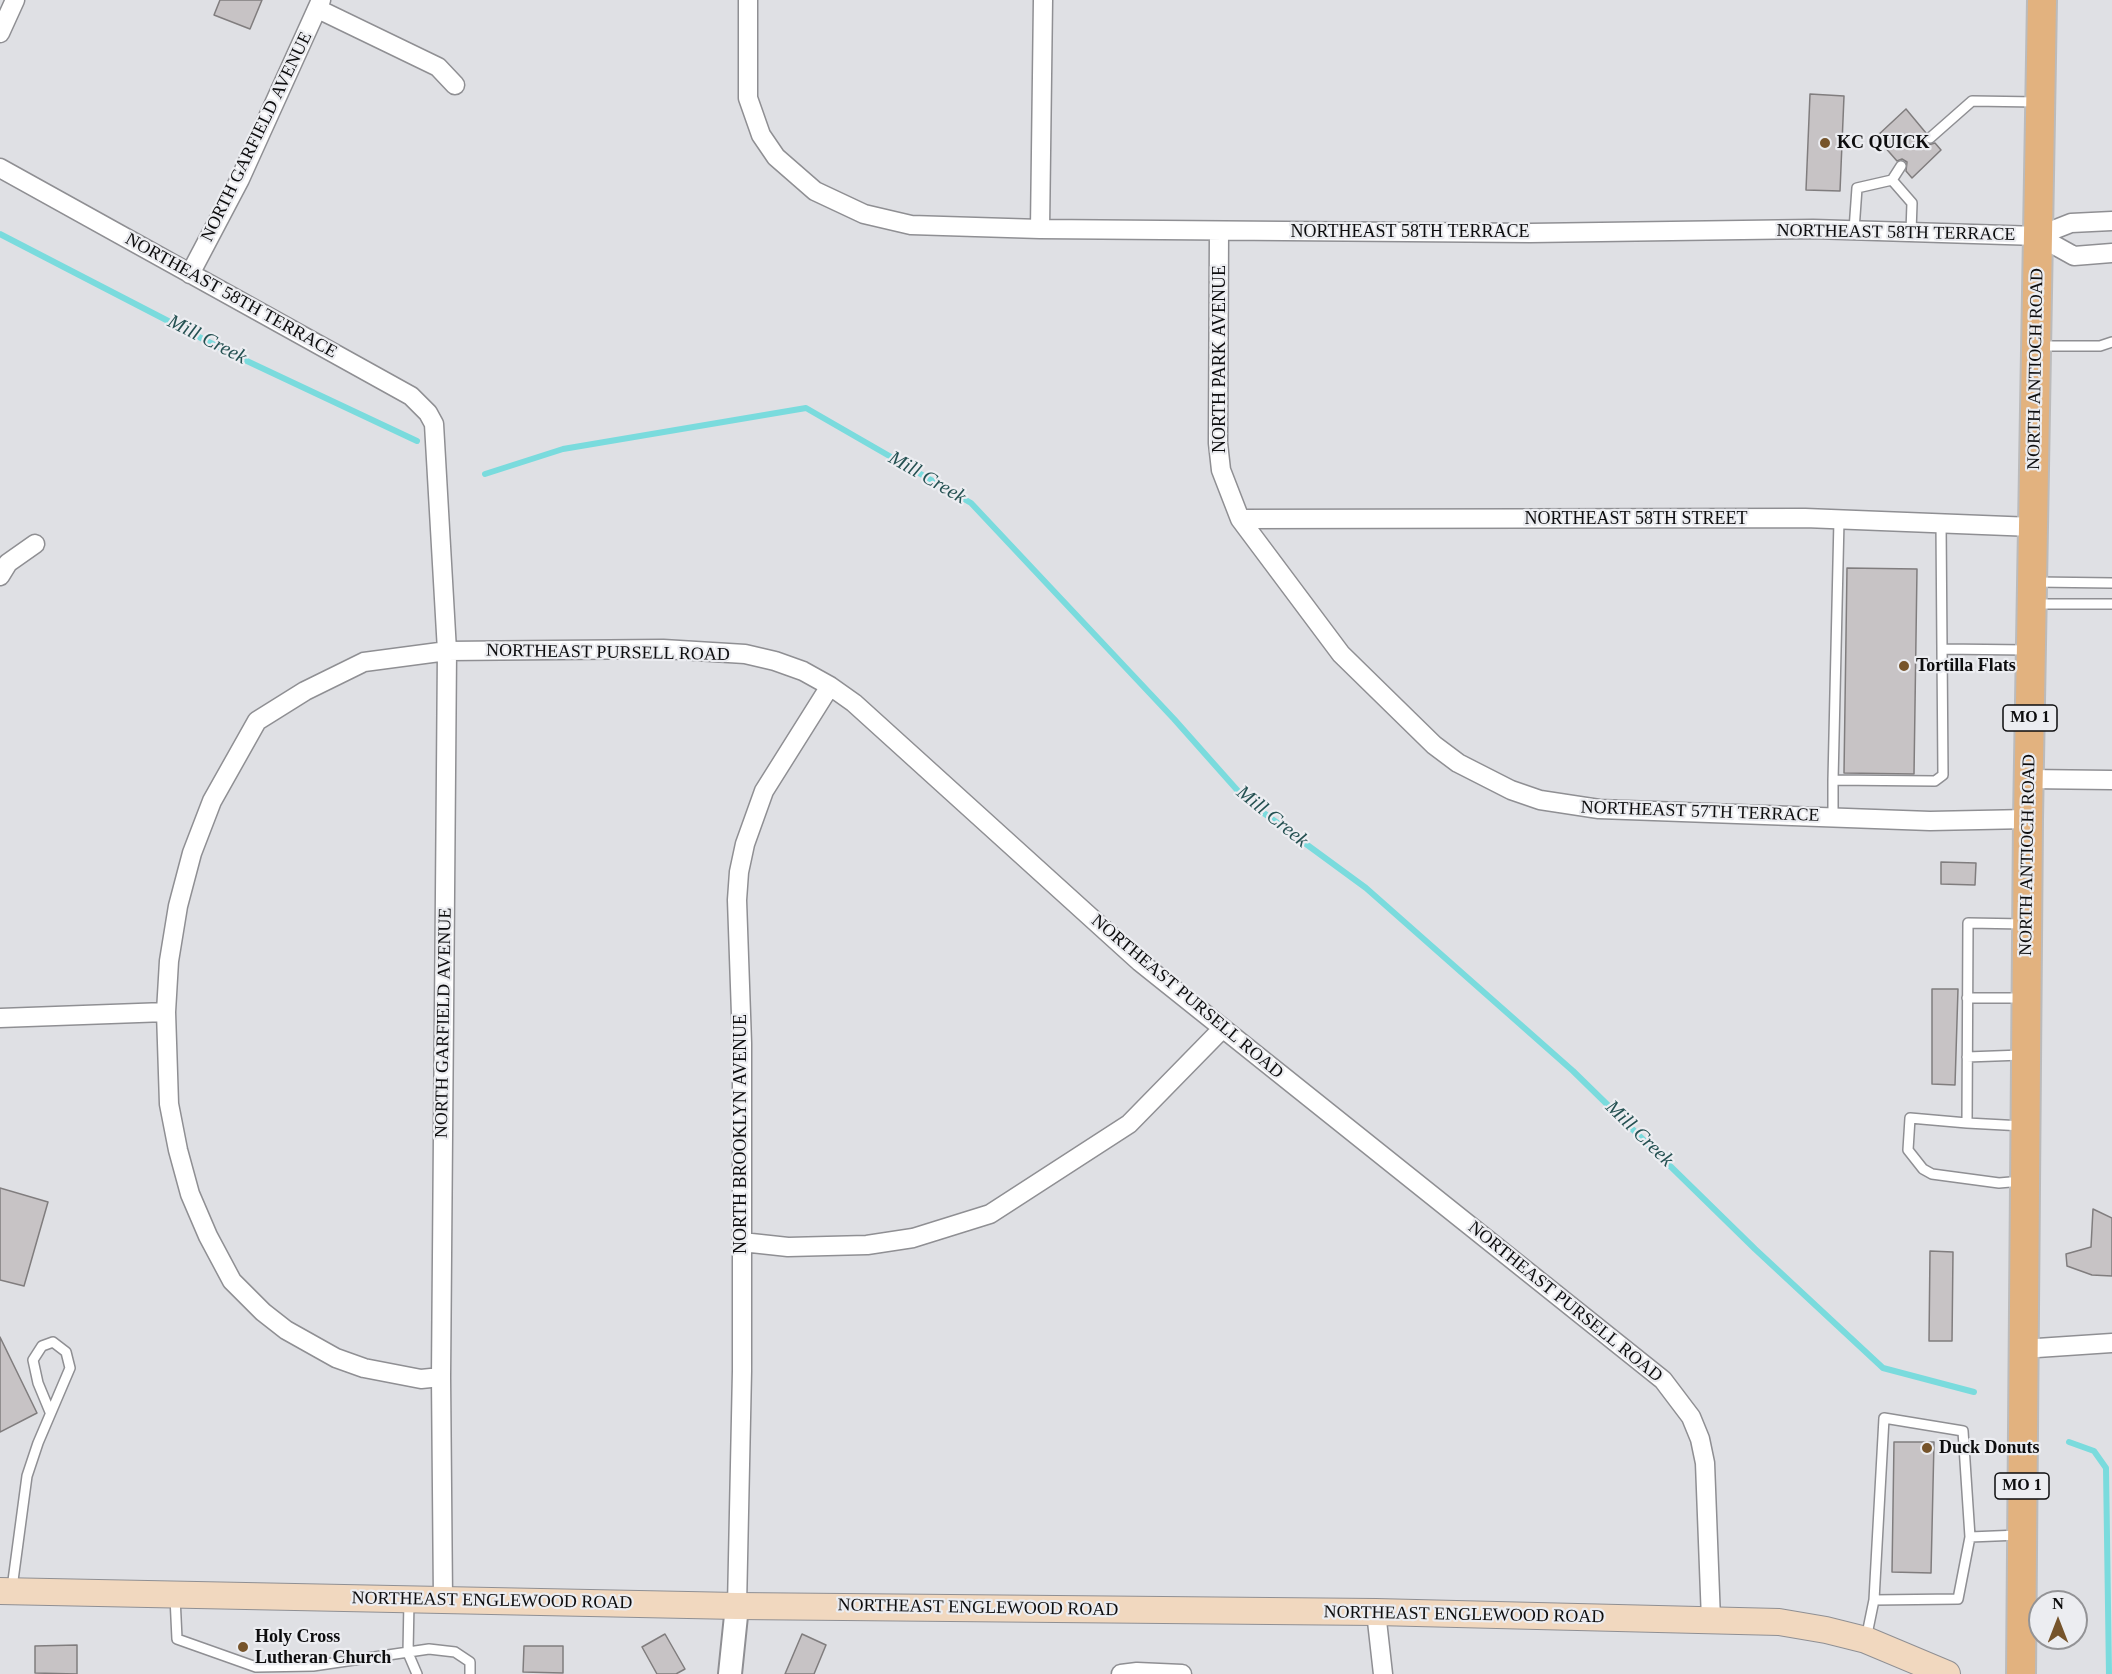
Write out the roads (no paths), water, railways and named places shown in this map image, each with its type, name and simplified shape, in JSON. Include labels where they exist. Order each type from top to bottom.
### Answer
[{"type":"main road","name":"NORTH ANTIOCH ROAD","points":[[2021,1674],[2028,778],[2042,0]]},
{"type":"main road","name":"NORTHEAST ENGLEWOOD ROAD","points":[[6,1591],[737,1606],[1376,1612],[1779,1622],[1866,1640],[1947,1674]]},
{"type":"street","points":[[0,33],[15,0]]},
{"type":"street","name":"NORTHEAST 58TH TERRACE","points":[[748,0],[746,72],[751,111],[761,135],[776,158],[814,191],[864,214],[887,220],[935,228],[1040,230],[1530,233],[1854,230],[2038,236]]},
{"type":"street","points":[[1040,230],[1042,0]]},
{"type":"street","points":[[320,4],[438,67],[455,85]]},
{"type":"street","name":"NORTH GARFIELD AVENUE","points":[[190,274],[240,179],[320,4]]},
{"type":"street","name":"NORTHEAST 58TH TERRACE","points":[[0,168],[411,396],[428,413],[434,424],[436,446]]},
{"type":"street","points":[[2038,236],[2071,223],[2112,221]]},
{"type":"street","name":"NORTH PARK AVENUE","points":[[1219,231],[1218,442],[1221,470],[1240,519]]},
{"type":"street","points":[[2038,236],[2073,256],[2112,253]]},
{"type":"street","name":"NORTH GARFIELD AVENUE","points":[[436,446],[447,651],[441,1377],[443,1600]]},
{"type":"street","name":"NORTHEAST 58TH STREET","points":[[1240,519],[1839,520],[2033,527]]},
{"type":"street","name":"NORTHEAST 57TH TERRACE","points":[[1240,519],[1341,654],[1434,745],[1484,778],[1511,790],[1569,806],[1930,821],[2028,819]]},
{"type":"street","points":[[0,576],[8,563],[35,544]]},
{"type":"street","name":"NORTHEAST PURSELL ROAD","points":[[441,1377],[421,1379],[392,1375],[336,1358],[286,1330],[263,1312],[232,1281],[208,1236],[190,1194],[169,1104],[166,1012],[169,961],[178,906],[192,853],[212,801],[257,721],[305,691],[364,662],[447,651],[663,649],[745,654],[794,668],[830,686],[854,703],[1140,962],[1663,1380],[1678,1396],[1700,1439],[1706,1463],[1711,1620]]},
{"type":"street","name":"NORTH BROOKLYN AVENUE","points":[[737,1606],[742,1043],[737,900],[745,844],[764,791],[830,686]]},
{"type":"street","points":[[2028,778],[2112,780]]},
{"type":"street","points":[[0,1018],[166,1012]]},
{"type":"street","points":[[742,1242],[788,1247],[867,1245],[913,1238],[990,1214],[1129,1124],[1223,1028]]},
{"type":"street","points":[[2022,1349],[2112,1343]]},
{"type":"street","points":[[730,1674],[737,1606]]},
{"type":"street","points":[[1376,1612],[1383,1674]]},
{"type":"street","points":[[1120,1674],[1166,1672],[1182,1674]]},
{"type":"lane","points":[[1930,138],[1972,101],[2040,102]]},
{"type":"lane","points":[[1854,230],[1857,188],[1892,180],[1901,166]]},
{"type":"lane","points":[[1892,180],[1912,203],[1911,232]]},
{"type":"lane","points":[[2036,346],[2100,346],[2112,342]]},
{"type":"lane","points":[[1833,817],[1839,520]]},
{"type":"lane","points":[[1833,780],[1935,781],[1943,775],[1941,523]]},
{"type":"lane","points":[[2033,593],[2112,583]]},
{"type":"lane","points":[[2033,593],[2112,604]]},
{"type":"lane","points":[[1942,649],[2032,650]]},
{"type":"lane","points":[[1967,1124],[1968,923],[2027,924]]},
{"type":"lane","points":[[1967,998],[2027,998]]},
{"type":"lane","points":[[1967,1057],[2026,1055]]},
{"type":"lane","points":[[2024,1180],[1999,1183],[1932,1174],[1923,1169],[1908,1150],[1910,1118],[1967,1124],[2025,1126]]},
{"type":"lane","points":[[6,1591],[27,1476],[50,1412],[70,1368],[66,1352],[53,1342],[42,1346],[33,1360],[38,1383],[50,1412]]},
{"type":"lane","points":[[1866,1640],[1874,1600],[1884,1418],[1963,1431],[1970,1537],[1958,1599],[1874,1600]]},
{"type":"lane","points":[[1970,1537],[2021,1535]]},
{"type":"lane","points":[[175,1594],[177,1640],[256,1666],[313,1666],[429,1649],[455,1652],[470,1662],[470,1674]]},
{"type":"lane","points":[[409,1599],[408,1653],[417,1674]]},
{"type":"waterway","name":"Mill Creek","points":[[0,234],[232,354],[417,441]]},
{"type":"waterway","name":"Mill Creek","points":[[485,474],[563,449],[806,408],[971,503],[1174,719],[1246,800],[1366,888],[1573,1071],[1755,1249],[1883,1368],[1974,1392]]},
{"type":"waterway","name":"Mill Creek","points":[[2069,1442],[2094,1451],[2106,1468],[2109,1674]]},
{"type":"place","name":"KC QUICK","points":[[1825,143]]},
{"type":"place","name":"Tortilla Flats","points":[[1904,666]]},
{"type":"place","name":"Duck Donuts","points":[[1927,1448]]},
{"type":"place","name":"Holy Cross Lutheran Church","points":[[243,1647]]}]
